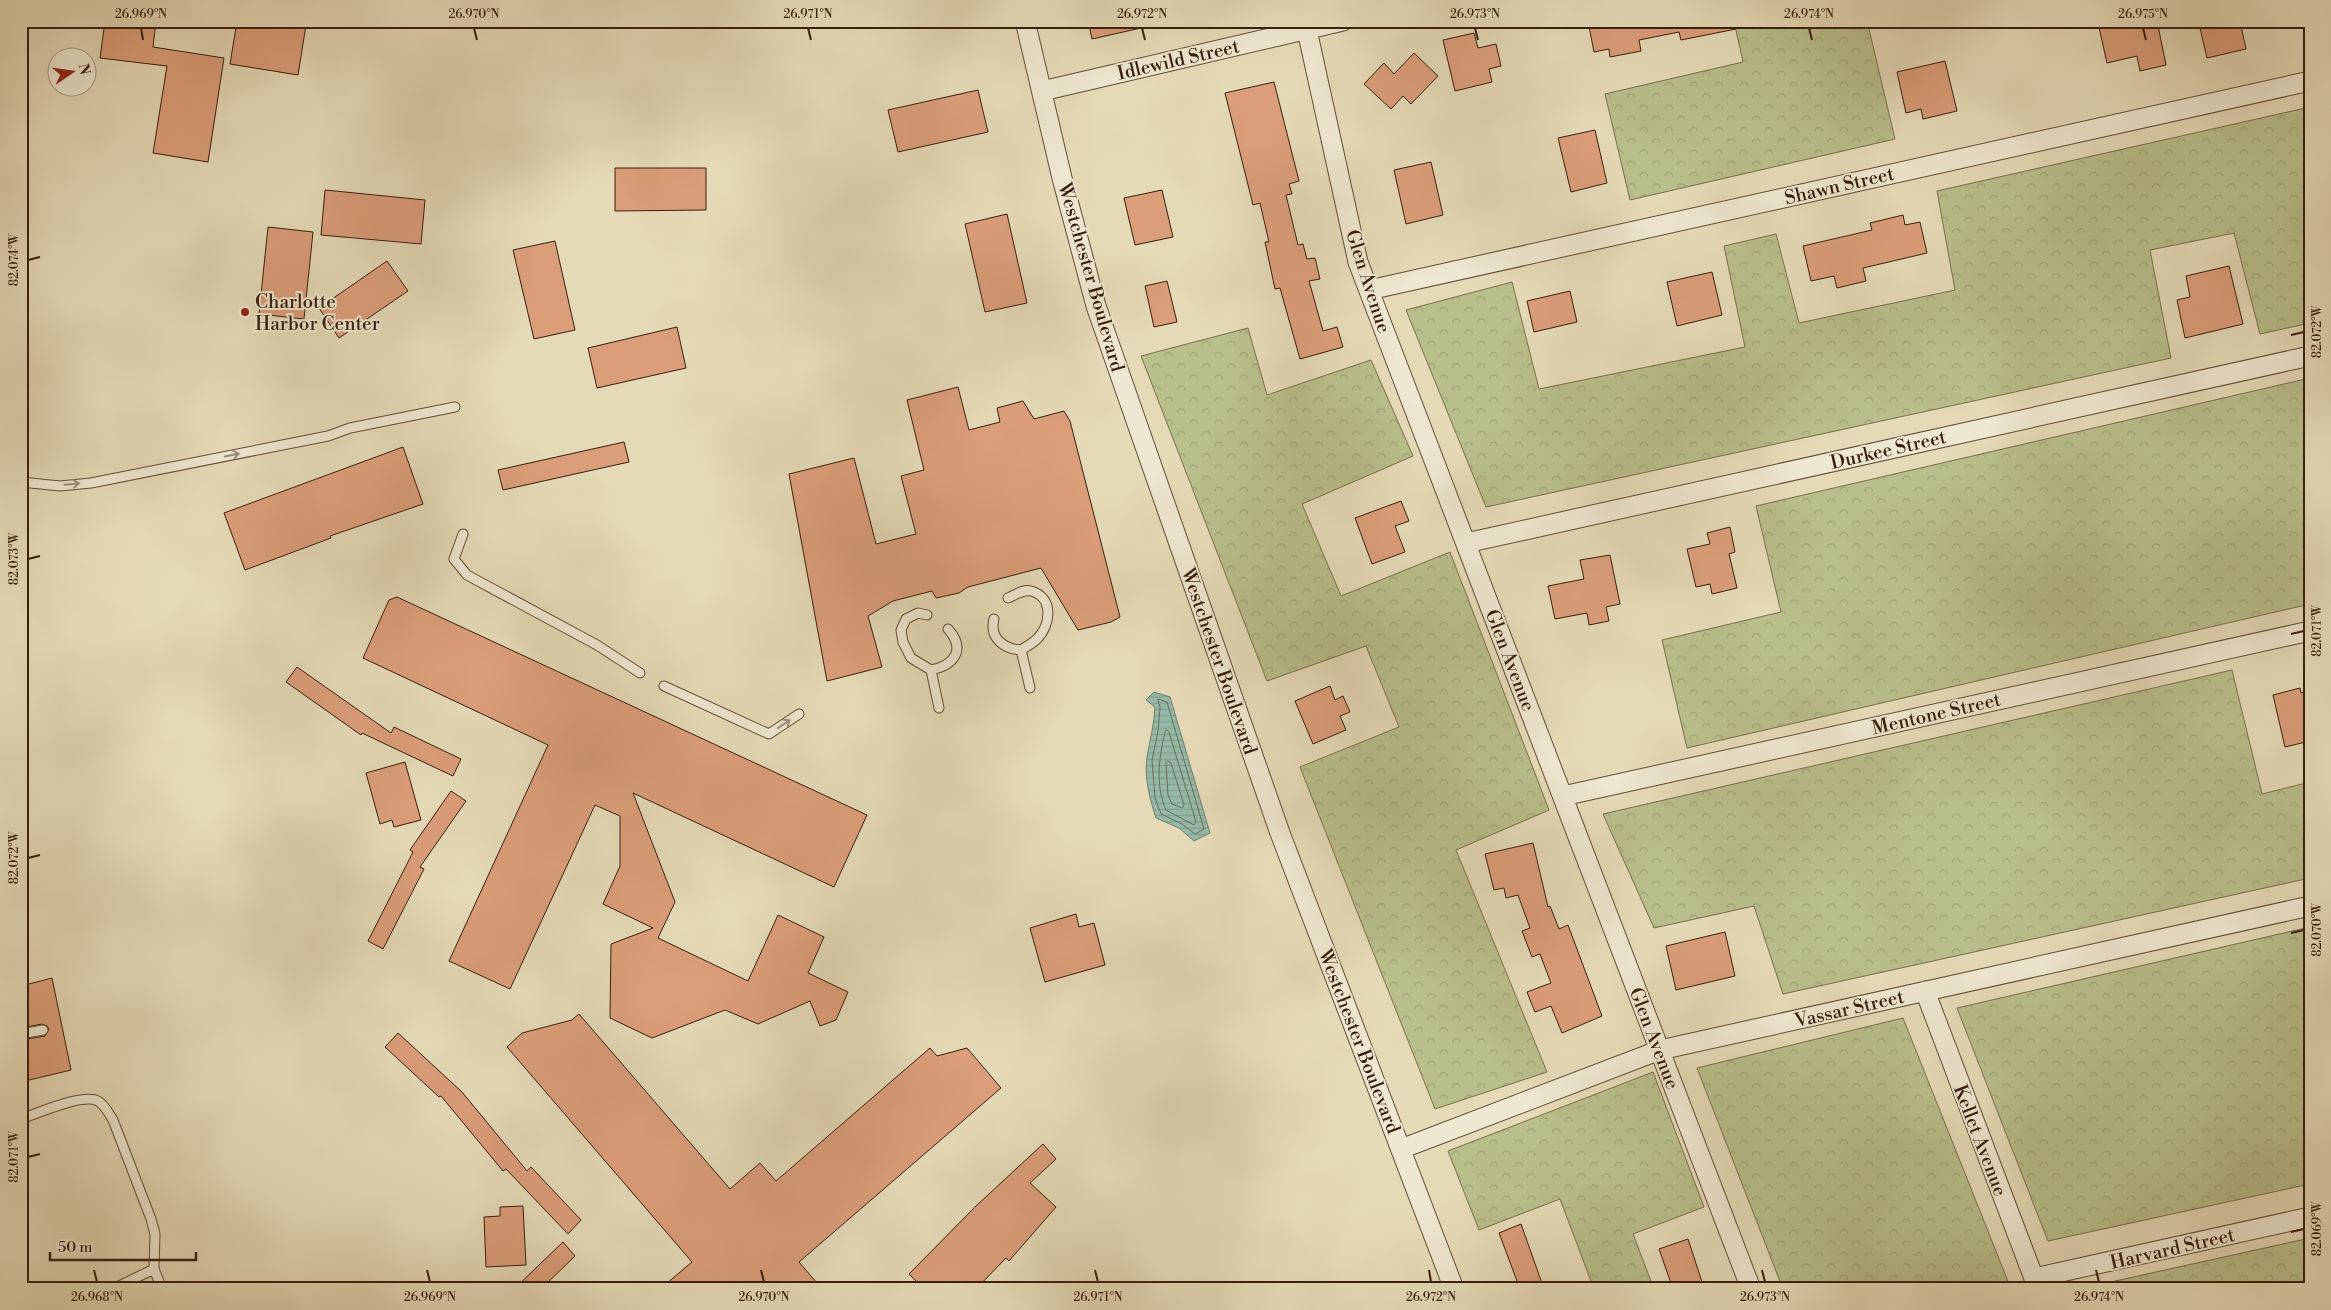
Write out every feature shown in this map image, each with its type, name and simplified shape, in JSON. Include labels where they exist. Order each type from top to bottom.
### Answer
[{"type":"street","name":"Westchester Boulevard","points":[[1025,21],[1096,306],[1280,833],[1454,1289]]},
{"type":"street","name":"Idlewild Street","points":[[1042,91],[1306,25],[1343,21]]},
{"type":"street","name":"Glen Avenue","points":[[1306,25],[1358,262],[1751,1289]]},
{"type":"street","name":"Shawn Street","points":[[1369,290],[2310,81]]},
{"type":"street","name":"Durkee Street","points":[[1466,543],[2310,356]]},
{"type":"street","name":"Mentone Street","points":[[1563,796],[2310,630]]},
{"type":"street","name":"Vassar Street","points":[[1401,1149],[1660,1050],[2310,906]]},
{"type":"street","name":"Kellet Avenue","points":[[1924,991],[2036,1284]]},
{"type":"street","name":"Harvard Street","points":[[2036,1284],[2310,1217]]},
{"type":"lane","points":[[22,482],[60,486],[91,483],[328,436],[350,428],[455,408]]},
{"type":"lane","points":[[463,534],[454,559],[467,575],[597,645],[640,673]]},
{"type":"lane","points":[[994,619],[992,626],[999,643],[1010,650],[1021,650],[1038,638],[1048,620],[1049,610],[1042,598],[1030,590],[1020,592],[1008,598]]},
{"type":"lane","points":[[927,615],[918,613],[906,619],[901,630],[903,642],[911,658],[931,670],[943,667],[952,661],[958,649],[956,638],[948,629]]},
{"type":"lane","points":[[1021,650],[1030,688]]},
{"type":"lane","points":[[931,670],[939,708]]},
{"type":"lane","points":[[664,686],[769,734],[799,714]]},
{"type":"lane","points":[[21,1034],[43,1030]]},
{"type":"lane","points":[[21,1119],[74,1101],[90,1099],[104,1105],[112,1120],[151,1219],[154,1234],[154,1269],[162,1289]]},
{"type":"lane","points":[[112,1289],[154,1269]]},
{"type":"green space","points":[[1734,21],[1867,21],[1895,139],[1630,200],[1605,94],[1743,62]]},
{"type":"green space","points":[[2310,107],[2310,323],[2260,334],[2234,233],[2150,250],[2171,358],[1486,507],[1406,310],[1512,282],[1539,389],[1745,347],[1724,246],[1776,234],[1799,323],[1955,290],[1937,191]]},
{"type":"green space","points":[[1248,328],[1267,395],[1371,360],[1413,456],[1302,504],[1341,596],[1450,552],[1549,810],[1456,850],[1547,1072],[1435,1109],[1300,767],[1399,727],[1366,646],[1267,681],[1141,356]]},
{"type":"green space","points":[[2310,378],[2310,604],[1687,748],[1662,640],[1781,612],[1756,506]]},
{"type":"green space","points":[[2232,670],[2262,794],[2310,782],[2310,878],[1783,994],[1754,906],[1654,928],[1603,814]]},
{"type":"green space","points":[[2310,927],[2310,1184],[2048,1241],[1957,1008]]},
{"type":"green space","points":[[1903,1018],[2011,1289],[1783,1289],[1697,1068]]},
{"type":"green space","points":[[1653,1072],[1704,1207],[1633,1234],[1654,1289],[1594,1289],[1560,1199],[1479,1230],[1448,1151]]},
{"type":"green space","points":[[2310,1238],[2310,1289],[2079,1289]]},
{"type":"water","points":[[1154,692],[1170,697],[1210,833],[1194,841],[1179,828],[1156,818],[1152,804],[1148,788],[1146,765],[1155,707],[1146,700]]},
{"type":"building","points":[[105,21],[156,21],[153,47],[224,58],[208,162],[153,153],[167,66],[100,58]]},
{"type":"building","points":[[237,21],[282,21],[306,25],[298,75],[230,64]]},
{"type":"building","points":[[1088,21],[1140,21],[1141,28],[1092,39]]},
{"type":"building","points":[[1588,21],[1736,21],[1736,29],[1681,40],[1679,32],[1639,40],[1641,51],[1610,57],[1609,49],[1594,52]]},
{"type":"building","points":[[2108,21],[2157,21],[2166,65],[2140,71],[2137,56],[2107,63],[2098,23]]},
{"type":"building","points":[[2207,21],[2240,21],[2246,49],[2207,58],[2200,28],[2208,26]]},
{"type":"building","points":[[1474,33],[1478,48],[1496,44],[1501,66],[1489,69],[1492,82],[1455,91],[1443,40]]},
{"type":"building","points":[[1414,53],[1438,76],[1411,104],[1403,96],[1391,109],[1364,84],[1384,63],[1394,74]]},
{"type":"building","points":[[1945,61],[1957,111],[1923,119],[1921,109],[1906,113],[1897,72]]},
{"type":"building","points":[[1274,82],[1299,181],[1289,184],[1292,194],[1286,195],[1298,245],[1303,244],[1307,259],[1315,258],[1320,279],[1309,281],[1323,331],[1337,327],[1343,347],[1300,359],[1280,288],[1275,289],[1265,242],[1269,242],[1260,203],[1253,205],[1225,93]]},
{"type":"building","points":[[978,90],[988,132],[898,152],[888,110]]},
{"type":"building","points":[[1595,130],[1607,183],[1571,192],[1558,138]]},
{"type":"building","points":[[1431,162],[1443,215],[1406,224],[1394,170]]},
{"type":"building","points":[[615,168],[706,168],[706,210],[615,211]]},
{"type":"building","points":[[325,190],[425,200],[421,244],[321,235]]},
{"type":"building","points":[[1162,190],[1173,237],[1135,245],[1124,198]]},
{"type":"building","points":[[1007,214],[1027,303],[985,312],[965,224]]},
{"type":"building","points":[[1903,215],[1905,225],[1920,222],[1927,253],[1863,268],[1866,281],[1837,288],[1834,276],[1811,281],[1803,246],[1872,230],[1870,223]]},
{"type":"building","points":[[268,227],[313,232],[304,319],[259,314]]},
{"type":"building","points":[[555,241],[575,330],[534,339],[513,250]]},
{"type":"building","points":[[387,261],[408,291],[339,338],[319,308]]},
{"type":"building","points":[[2229,266],[2243,324],[2185,338],[2177,300],[2190,297],[2186,276]]},
{"type":"building","points":[[1712,272],[1722,315],[1677,326],[1667,282]]},
{"type":"building","points":[[1167,281],[1177,322],[1154,327],[1145,286]]},
{"type":"building","points":[[1570,291],[1577,322],[1534,332],[1527,301]]},
{"type":"building","points":[[677,327],[686,368],[597,388],[588,348]]},
{"type":"building","points":[[958,387],[969,430],[1000,422],[997,408],[1023,401],[1034,419],[1064,411],[1070,421],[1120,617],[1111,622],[1078,630],[1041,568],[968,587],[959,593],[936,598],[932,591],[893,601],[868,616],[882,667],[827,681],[789,474],[854,458],[876,544],[916,534],[901,476],[924,470],[907,400]]},
{"type":"building","points":[[624,442],[629,462],[503,490],[498,470]]},
{"type":"building","points":[[403,447],[423,504],[330,536],[331,538],[245,570],[224,513]]},
{"type":"building","points":[[1401,501],[1409,521],[1395,526],[1405,552],[1372,564],[1355,518]]},
{"type":"building","points":[[1730,527],[1735,552],[1729,554],[1737,588],[1712,594],[1710,584],[1696,587],[1687,549],[1710,544],[1707,533]]},
{"type":"building","points":[[1610,555],[1620,604],[1606,607],[1609,621],[1589,625],[1587,613],[1555,619],[1548,586],[1584,579],[1580,560]]},
{"type":"building","points":[[397,597],[867,815],[834,887],[633,793],[675,902],[658,938],[748,981],[778,915],[824,937],[808,973],[848,992],[836,1020],[820,1026],[810,1001],[758,1024],[725,1010],[652,1038],[610,1018],[611,944],[653,928],[603,904],[620,866],[620,816],[595,805],[510,989],[449,961],[548,745],[363,658],[389,600]]},
{"type":"building","points":[[297,667],[391,733],[394,727],[461,759],[453,776],[362,733],[361,735],[286,682]]},
{"type":"building","points":[[1330,686],[1335,700],[1343,696],[1350,712],[1340,716],[1346,730],[1313,744],[1295,701]]},
{"type":"building","points":[[2300,688],[2301,693],[2310,691],[2310,741],[2285,747],[2273,695]]},
{"type":"building","points":[[405,762],[421,820],[394,827],[392,820],[380,824],[366,773]]},
{"type":"building","points":[[451,791],[466,801],[420,867],[424,869],[383,949],[368,941],[413,852],[410,850]]},
{"type":"building","points":[[1533,843],[1548,907],[1550,906],[1559,929],[1568,925],[1602,1016],[1562,1033],[1551,1006],[1535,1012],[1527,992],[1551,983],[1540,954],[1532,957],[1522,931],[1530,928],[1518,895],[1506,898],[1504,888],[1494,890],[1485,854]]},
{"type":"building","points":[[1076,914],[1079,927],[1094,923],[1105,965],[1045,982],[1030,928]]},
{"type":"building","points":[[1725,932],[1735,976],[1676,990],[1666,946]]},
{"type":"building","points":[[52,978],[71,1070],[21,1082],[21,1040],[45,1036],[49,1029],[42,1024],[21,1028],[21,986]]},
{"type":"building","points":[[579,1014],[730,1189],[760,1163],[776,1181],[930,1048],[937,1056],[967,1048],[1001,1088],[799,1262],[822,1289],[660,1289],[692,1262],[507,1047],[522,1033],[572,1020]]},
{"type":"building","points":[[398,1033],[462,1092],[527,1171],[531,1167],[581,1220],[568,1234],[506,1169],[503,1171],[441,1096],[439,1097],[385,1047]]},
{"type":"building","points":[[1043,1144],[1056,1159],[1030,1183],[1056,1207],[1009,1261],[1006,1258],[976,1289],[924,1289],[909,1274],[976,1206]]},
{"type":"building","points":[[523,1206],[526,1265],[486,1267],[484,1217],[500,1216],[500,1207]]},
{"type":"building","points":[[1521,1224],[1544,1289],[1520,1289],[1499,1233]]},
{"type":"building","points":[[1688,1239],[1703,1285],[1691,1289],[1673,1289],[1659,1249]]},
{"type":"building","points":[[563,1242],[575,1256],[541,1289],[514,1289]]},
{"type":"place","name":"Charlotte Harbor Center","points":[[245,312]]}]
